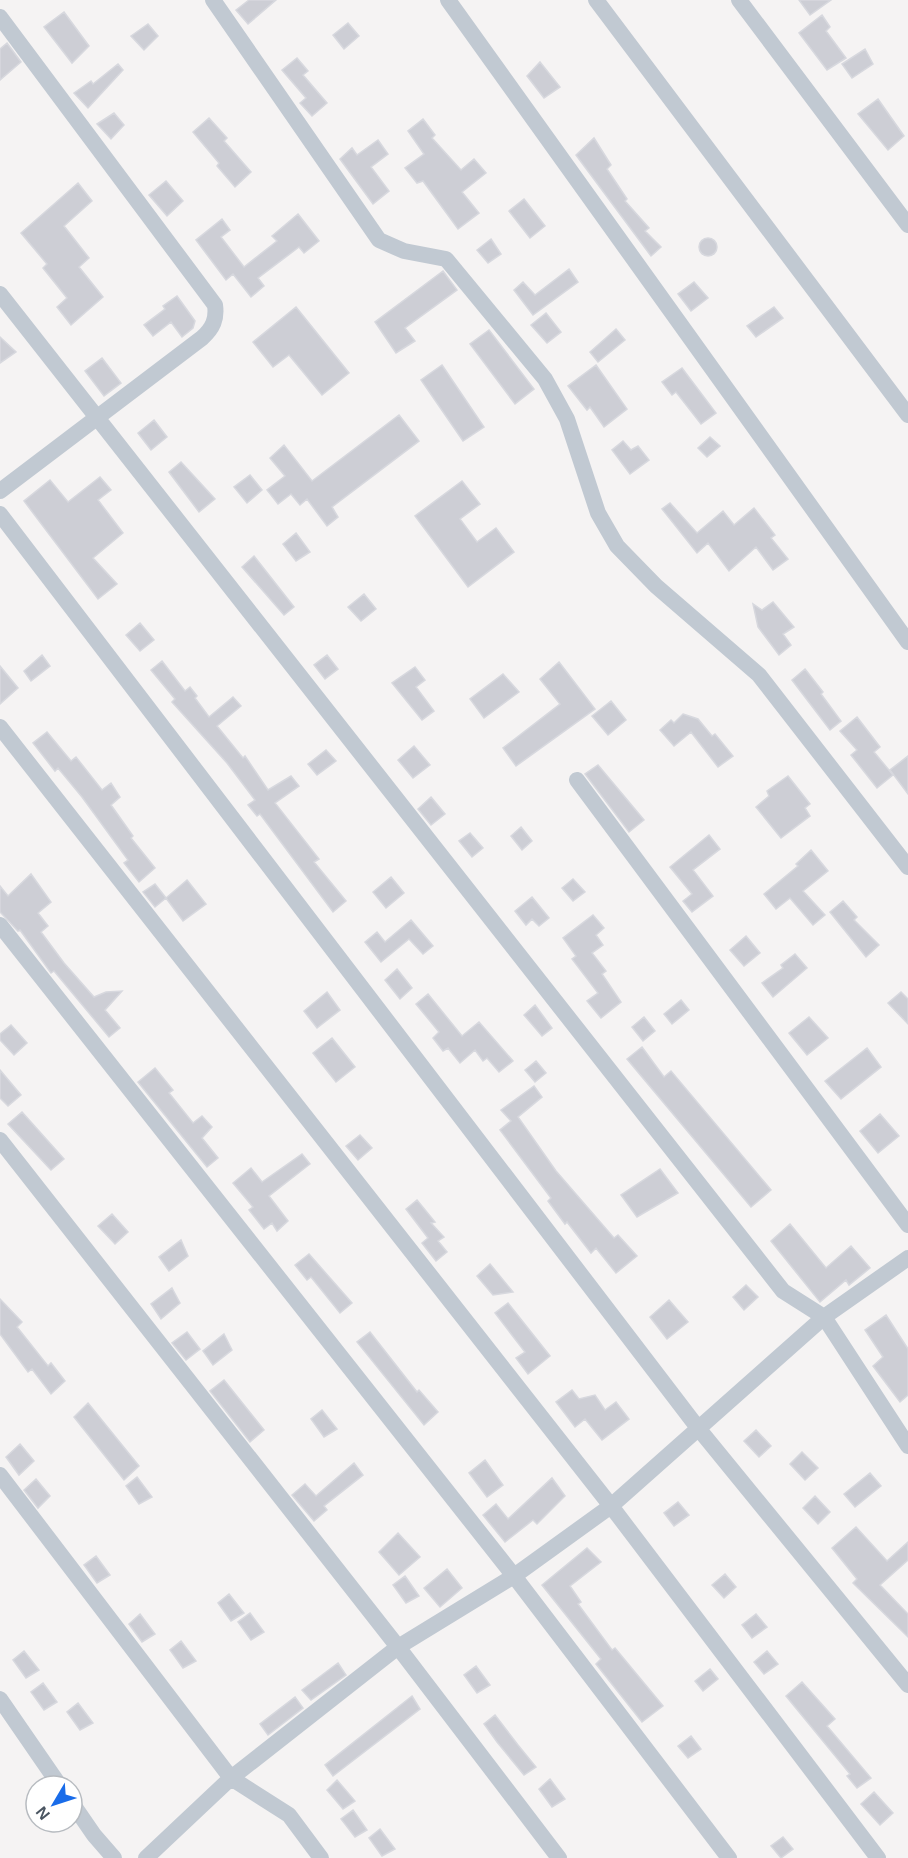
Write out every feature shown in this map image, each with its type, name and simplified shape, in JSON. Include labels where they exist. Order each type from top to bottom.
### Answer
[{"type":"street","points":[[213,0],[379,240],[404,251],[446,259],[545,379],[567,419],[598,513],[617,546],[656,586],[759,675],[908,867]]},
{"type":"street","points":[[448,0],[908,642]]},
{"type":"street","points":[[596,0],[908,415]]},
{"type":"street","points":[[739,0],[908,225]]},
{"type":"street","points":[[0,17],[215,305],[214,323],[209,332],[0,491]]},
{"type":"street","points":[[0,294],[783,1291],[824,1317],[908,1446]]},
{"type":"street","points":[[0,514],[698,1428],[908,1684]]},
{"type":"street","points":[[0,726],[611,1506],[878,1858]]},
{"type":"street","points":[[577,780],[908,1225]]},
{"type":"street","points":[[0,925],[514,1576],[729,1858]]},
{"type":"street","points":[[0,1140],[398,1647],[559,1858]]},
{"type":"street","points":[[146,1858],[231,1778],[398,1647],[514,1576],[611,1506],[824,1317],[908,1257]]},
{"type":"street","points":[[0,1475],[231,1778],[289,1815],[321,1858]]},
{"type":"street","points":[[0,1699],[52,1774]]},
{"type":"street","points":[[84,1820],[114,1858]]},
{"type":"building","points":[[249,0],[276,0],[248,24],[236,10]]},
{"type":"building","points":[[799,0],[831,0],[810,15]]},
{"type":"building","points":[[64,12],[89,46],[72,63],[44,27]]},
{"type":"building","points":[[822,15],[830,27],[826,31],[846,58],[827,70],[799,33]]},
{"type":"building","points":[[348,23],[359,36],[344,49],[333,35]]},
{"type":"building","points":[[148,24],[158,36],[144,50],[131,36]]},
{"type":"building","points":[[7,43],[21,62],[0,80],[0,49]]},
{"type":"building","points":[[865,49],[873,64],[852,78],[842,64]]},
{"type":"building","points":[[297,58],[308,71],[303,75],[327,103],[312,116],[300,103],[306,98],[282,70]]},
{"type":"building","points":[[540,62],[560,87],[544,98],[527,76]]},
{"type":"building","points":[[118,64],[123,70],[88,108],[74,93],[91,81],[93,84]]},
{"type":"building","points":[[878,99],[904,136],[888,150],[858,114]]},
{"type":"building","points":[[114,113],[124,125],[111,139],[97,124]]},
{"type":"building","points":[[209,118],[227,138],[224,141],[251,172],[235,187],[217,166],[219,163],[193,132]]},
{"type":"building","points":[[423,119],[435,135],[432,138],[461,170],[474,159],[486,173],[462,192],[479,213],[458,229],[423,181],[417,183],[405,168],[424,154],[408,131]]},
{"type":"building","points":[[594,138],[611,165],[607,169],[627,199],[625,201],[649,228],[645,231],[661,247],[651,256],[576,155]]},
{"type":"building","points":[[378,140],[388,154],[371,167],[389,191],[373,204],[340,159],[352,148],[357,155]]},
{"type":"building","points":[[166,181],[183,201],[167,216],[149,195]]},
{"type":"building","points":[[78,183],[92,201],[64,226],[89,258],[79,267],[103,297],[71,325],[57,307],[67,298],[43,268],[47,264],[21,233]]},
{"type":"building","points":[[524,199],[545,226],[530,238],[509,211]]},
{"type":"building","points":[[298,214],[319,241],[304,253],[299,247],[258,278],[264,286],[251,297],[233,274],[226,280],[196,240],[222,219],[230,230],[221,237],[244,267],[277,241],[272,236]]},
{"type":"building","points":[[708,238],[714,241],[717,247],[714,253],[708,256],[702,253],[699,247],[702,241]]},
{"type":"building","points":[[491,239],[501,254],[488,263],[477,250]]},
{"type":"building","points":[[569,269],[578,282],[533,315],[514,290],[523,282],[535,295]]},
{"type":"building","points":[[443,271],[457,290],[405,328],[415,341],[396,353],[375,322]]},
{"type":"building","points":[[694,282],[708,298],[691,311],[678,294]]},
{"type":"building","points":[[177,296],[195,321],[193,328],[182,337],[171,322],[153,336],[144,325],[165,309],[163,306]]},
{"type":"building","points":[[296,307],[349,373],[322,395],[289,355],[273,367],[253,342]]},
{"type":"building","points":[[774,307],[783,318],[756,337],[747,326]]},
{"type":"building","points":[[546,313],[561,332],[547,343],[531,325]]},
{"type":"building","points":[[616,329],[625,340],[598,362],[590,352]]},
{"type":"building","points":[[489,330],[534,389],[515,404],[470,344]]},
{"type":"building","points":[[0,337],[16,352],[0,363]]},
{"type":"building","points":[[102,358],[121,383],[104,396],[85,371]]},
{"type":"building","points":[[442,365],[484,427],[463,441],[421,380]]},
{"type":"building","points":[[596,365],[627,409],[604,427],[590,407],[587,410],[568,386]]},
{"type":"building","points":[[682,368],[716,413],[701,424],[676,392],[672,395],[662,382]]},
{"type":"building","points":[[399,415],[419,441],[332,507],[338,517],[327,526],[307,499],[300,505],[291,494],[278,504],[267,490],[285,476],[270,458],[284,445],[312,481]]},
{"type":"building","points":[[154,420],[167,437],[151,450],[138,433]]},
{"type":"building","points":[[710,437],[720,446],[707,457],[698,448]]},
{"type":"building","points":[[623,441],[631,450],[638,446],[649,460],[630,474],[612,450]]},
{"type":"building","points":[[181,462],[215,499],[199,512],[169,472]]},
{"type":"building","points":[[250,475],[262,490],[247,503],[234,487]]},
{"type":"building","points":[[100,477],[111,490],[98,500],[123,533],[93,558],[117,584],[98,599],[24,501],[50,480],[68,502]]},
{"type":"building","points":[[462,481],[480,504],[460,519],[477,542],[496,528],[514,552],[468,587],[415,516]]},
{"type":"building","points":[[670,503],[697,533],[723,511],[734,525],[754,508],[775,535],[771,538],[788,559],[773,570],[756,547],[729,571],[708,543],[697,553],[662,509]]},
{"type":"building","points":[[296,533],[310,552],[296,561],[283,544]]},
{"type":"building","points":[[254,556],[294,607],[284,615],[242,567]]},
{"type":"building","points":[[364,594],[376,609],[361,621],[348,607]]},
{"type":"building","points":[[773,602],[794,627],[783,634],[791,645],[779,655],[758,627],[753,604],[762,610]]},
{"type":"building","points":[[140,623],[154,640],[140,651],[126,635]]},
{"type":"building","points":[[42,655],[50,666],[31,681],[24,671]]},
{"type":"building","points":[[327,655],[338,669],[325,679],[314,665]]},
{"type":"building","points":[[162,661],[185,691],[190,687],[209,717],[233,697],[241,706],[217,726],[243,758],[245,756],[268,790],[291,776],[299,786],[275,803],[319,859],[314,862],[346,901],[333,912],[260,814],[257,816],[248,805],[255,800],[227,763],[172,702],[175,699],[151,670]]},
{"type":"building","points":[[559,662],[595,709],[516,766],[503,748],[560,704],[540,679]]},
{"type":"building","points":[[0,666],[18,688],[0,704]]},
{"type":"building","points":[[415,667],[425,680],[416,687],[434,711],[422,720],[392,683]]},
{"type":"building","points":[[805,669],[841,721],[830,730],[792,680]]},
{"type":"building","points":[[503,674],[519,692],[484,718],[470,699]]},
{"type":"building","points":[[611,701],[626,720],[608,735],[592,716]]},
{"type":"building","points":[[683,714],[698,719],[712,736],[715,734],[733,756],[718,767],[691,732],[674,746],[660,730],[671,720],[674,723]]},
{"type":"building","points":[[857,717],[880,747],[874,752],[893,775],[877,788],[851,755],[857,750],[840,731]]},
{"type":"building","points":[[47,732],[71,761],[76,757],[102,790],[111,783],[120,797],[111,805],[133,836],[131,838],[155,868],[139,882],[124,863],[128,860],[82,797],[58,768],[55,771],[33,743]]},
{"type":"building","points":[[414,746],[430,765],[413,778],[398,760]]},
{"type":"building","points":[[326,750],[336,761],[317,775],[308,764]]},
{"type":"building","points":[[908,756],[908,794],[890,770]]},
{"type":"building","points":[[598,765],[644,820],[629,832],[585,774]]},
{"type":"building","points":[[788,776],[810,804],[805,808],[810,816],[781,838],[756,807],[769,796],[767,791]]},
{"type":"building","points":[[431,797],[445,814],[431,825],[418,809]]},
{"type":"building","points":[[521,827],[532,841],[522,850],[511,836]]},
{"type":"building","points":[[470,833],[483,848],[472,857],[459,841]]},
{"type":"building","points":[[709,835],[720,849],[693,870],[713,896],[692,912],[683,901],[692,894],[670,867]]},
{"type":"building","points":[[811,850],[828,871],[803,891],[825,915],[813,925],[790,898],[776,909],[764,894],[798,866],[796,864]]},
{"type":"building","points":[[31,874],[51,902],[38,913],[48,926],[41,932],[64,963],[94,997],[106,992],[122,991],[105,1010],[120,1028],[109,1037],[54,971],[51,973],[20,930],[18,931],[0,912],[0,886],[8,896]]},
{"type":"building","points":[[391,877],[404,893],[386,908],[373,892]]},
{"type":"building","points":[[573,879],[585,892],[573,901],[562,888]]},
{"type":"building","points":[[187,880],[206,904],[183,921],[166,898]]},
{"type":"building","points":[[155,884],[166,898],[155,907],[143,892]]},
{"type":"building","points":[[532,897],[549,918],[539,926],[532,919],[526,925],[515,911]]},
{"type":"building","points":[[843,901],[857,917],[854,920],[879,945],[866,957],[830,912]]},
{"type":"building","points":[[593,915],[604,928],[596,935],[603,945],[592,953],[606,971],[602,974],[621,1002],[601,1018],[587,1001],[598,993],[572,959],[576,956],[563,938]]},
{"type":"building","points":[[411,920],[433,946],[423,954],[409,939],[381,962],[365,942],[377,932],[385,942]]},
{"type":"building","points":[[746,936],[760,953],[744,966],[730,950]]},
{"type":"building","points":[[795,954],[807,968],[773,997],[762,983],[783,968],[781,965]]},
{"type":"building","points":[[397,969],[412,988],[400,999],[385,980]]},
{"type":"building","points":[[327,992],[340,1010],[317,1028],[304,1011]]},
{"type":"building","points":[[901,992],[908,999],[908,1024],[888,1003]]},
{"type":"building","points":[[428,994],[462,1036],[479,1022],[513,1061],[499,1072],[487,1058],[483,1061],[475,1050],[460,1063],[448,1048],[443,1051],[433,1038],[439,1032],[416,1004]]},
{"type":"building","points":[[681,1000],[689,1010],[672,1024],[664,1014]]},
{"type":"building","points":[[535,1005],[552,1028],[542,1036],[524,1015]]},
{"type":"building","points":[[644,1017],[655,1031],[643,1041],[632,1027]]},
{"type":"building","points":[[809,1017],[828,1038],[807,1055],[789,1033]]},
{"type":"building","points":[[11,1025],[27,1043],[14,1055],[0,1040],[0,1034]]},
{"type":"building","points":[[332,1038],[355,1067],[336,1082],[313,1053]]},
{"type":"building","points":[[642,1047],[664,1077],[671,1071],[771,1190],[751,1207],[627,1059]]},
{"type":"building","points":[[867,1048],[881,1067],[841,1099],[825,1081]]},
{"type":"building","points":[[536,1061],[546,1073],[535,1082],[525,1070]]},
{"type":"building","points":[[155,1068],[173,1090],[169,1093],[193,1123],[202,1116],[212,1127],[202,1138],[218,1158],[207,1167],[138,1082]]},
{"type":"building","points":[[0,1070],[21,1095],[8,1106],[0,1098]]},
{"type":"building","points":[[534,1086],[542,1097],[518,1117],[556,1171],[614,1238],[618,1235],[637,1256],[616,1273],[596,1248],[591,1253],[567,1222],[565,1224],[548,1201],[551,1198],[500,1130],[511,1121],[501,1110]]},
{"type":"building","points":[[22,1112],[64,1159],[51,1170],[8,1124]]},
{"type":"building","points":[[880,1114],[899,1136],[878,1153],[860,1131]]},
{"type":"building","points":[[360,1135],[372,1148],[358,1160],[346,1146]]},
{"type":"building","points":[[302,1154],[310,1164],[269,1196],[288,1221],[277,1231],[272,1223],[264,1229],[249,1210],[253,1207],[233,1183],[251,1168],[262,1182]]},
{"type":"building","points":[[660,1169],[678,1193],[637,1217],[621,1195]]},
{"type":"building","points":[[417,1200],[435,1222],[431,1223],[444,1237],[438,1241],[447,1252],[436,1261],[422,1243],[428,1238],[406,1209]]},
{"type":"building","points":[[112,1214],[128,1232],[115,1244],[98,1226]]},
{"type":"building","points":[[790,1224],[826,1268],[851,1246],[870,1268],[849,1285],[846,1280],[820,1302],[771,1241]]},
{"type":"building","points":[[181,1240],[188,1256],[169,1271],[159,1257]]},
{"type":"building","points":[[309,1254],[352,1303],[340,1313],[311,1277],[307,1280],[295,1265]]},
{"type":"building","points":[[490,1264],[513,1292],[493,1295],[477,1276]]},
{"type":"building","points":[[746,1285],[758,1297],[744,1310],[733,1297]]},
{"type":"building","points":[[172,1288],[180,1303],[161,1319],[151,1304]]},
{"type":"building","points":[[0,1299],[22,1322],[17,1327],[48,1366],[51,1363],[65,1381],[51,1394],[32,1369],[28,1372],[0,1334]]},
{"type":"building","points":[[669,1300],[688,1322],[667,1339],[650,1317]]},
{"type":"building","points":[[508,1303],[550,1356],[528,1374],[516,1358],[525,1352],[495,1313]]},
{"type":"building","points":[[886,1315],[908,1349],[908,1395],[900,1402],[873,1366],[883,1357],[865,1330]]},
{"type":"building","points":[[187,1332],[200,1349],[186,1360],[172,1343]]},
{"type":"building","points":[[370,1332],[417,1392],[419,1390],[438,1412],[424,1425],[357,1342]]},
{"type":"building","points":[[224,1334],[232,1350],[213,1365],[203,1351]]},
{"type":"building","points":[[224,1380],[264,1430],[250,1442],[210,1391]]},
{"type":"building","points":[[572,1390],[579,1399],[595,1395],[605,1410],[616,1402],[629,1419],[602,1440],[585,1419],[575,1427],[556,1402]]},
{"type":"building","points":[[88,1403],[139,1466],[124,1480],[74,1417]]},
{"type":"building","points":[[322,1410],[337,1429],[324,1437],[311,1419]]},
{"type":"building","points":[[756,1430],[771,1446],[759,1457],[744,1441]]},
{"type":"building","points":[[20,1444],[34,1461],[19,1475],[6,1457]]},
{"type":"building","points":[[802,1452],[818,1468],[805,1480],[790,1464]]},
{"type":"building","points":[[485,1460],[503,1485],[487,1497],[469,1473]]},
{"type":"building","points":[[354,1463],[363,1475],[324,1506],[327,1510],[314,1521],[292,1495],[305,1484],[316,1496]]},
{"type":"building","points":[[870,1473],[881,1486],[855,1507],[844,1494]]},
{"type":"building","points":[[137,1477],[152,1497],[139,1504],[126,1486]]},
{"type":"building","points":[[552,1478],[565,1496],[537,1524],[533,1520],[505,1542],[483,1515],[496,1504],[508,1519]]},
{"type":"building","points":[[36,1479],[50,1496],[38,1508],[24,1490]]},
{"type":"building","points":[[815,1496],[830,1512],[818,1524],[803,1508]]},
{"type":"building","points":[[678,1502],[689,1515],[674,1526],[664,1513]]},
{"type":"building","points":[[856,1527],[887,1561],[908,1542],[908,1560],[880,1585],[908,1614],[908,1637],[853,1583],[857,1579],[832,1548]]},
{"type":"building","points":[[398,1533],[420,1557],[399,1575],[379,1552]]},
{"type":"building","points":[[587,1548],[601,1562],[570,1586],[581,1602],[578,1604],[612,1650],[615,1648],[663,1706],[642,1722],[596,1664],[601,1659],[542,1585]]},
{"type":"building","points":[[96,1556],[110,1575],[97,1583],[84,1565]]},
{"type":"building","points":[[447,1569],[462,1588],[440,1607],[424,1588]]},
{"type":"building","points":[[725,1574],[736,1587],[724,1598],[712,1585]]},
{"type":"building","points":[[405,1576],[419,1596],[406,1603],[393,1585]]},
{"type":"building","points":[[229,1594],[244,1613],[231,1621],[218,1603]]},
{"type":"building","points":[[250,1613],[264,1632],[251,1640],[238,1622]]},
{"type":"building","points":[[140,1614],[155,1634],[142,1642],[129,1624]]},
{"type":"building","points":[[756,1614],[767,1627],[752,1638],[742,1625]]},
{"type":"building","points":[[181,1641],[196,1661],[183,1668],[170,1650]]},
{"type":"building","points":[[24,1651],[39,1670],[26,1678],[13,1660]]},
{"type":"building","points":[[767,1651],[778,1664],[764,1674],[754,1662]]},
{"type":"building","points":[[338,1663],[346,1675],[311,1700],[302,1690]]},
{"type":"building","points":[[476,1666],[490,1685],[477,1693],[464,1675]]},
{"type":"building","points":[[710,1669],[718,1679],[703,1691],[695,1681]]},
{"type":"building","points":[[802,1682],[835,1719],[827,1726],[871,1778],[857,1788],[847,1776],[850,1774],[786,1696]]},
{"type":"building","points":[[43,1683],[57,1702],[44,1710],[31,1692]]},
{"type":"building","points":[[412,1696],[420,1709],[333,1776],[325,1765]]},
{"type":"building","points":[[295,1697],[303,1708],[268,1735],[260,1724]]},
{"type":"building","points":[[78,1703],[93,1723],[80,1730],[67,1712]]},
{"type":"building","points":[[495,1715],[536,1767],[524,1775],[484,1724]]},
{"type":"building","points":[[691,1736],[701,1749],[688,1758],[678,1746]]},
{"type":"building","points":[[550,1779],[565,1799],[552,1807],[539,1789]]},
{"type":"building","points":[[337,1780],[355,1801],[343,1809],[327,1790]]},
{"type":"building","points":[[874,1792],[893,1813],[880,1825],[861,1804]]},
{"type":"building","points":[[353,1810],[367,1830],[355,1837],[341,1819]]},
{"type":"building","points":[[380,1829],[395,1849],[382,1856],[369,1838]]},
{"type":"building","points":[[783,1837],[793,1849],[781,1858],[771,1846]]}]
